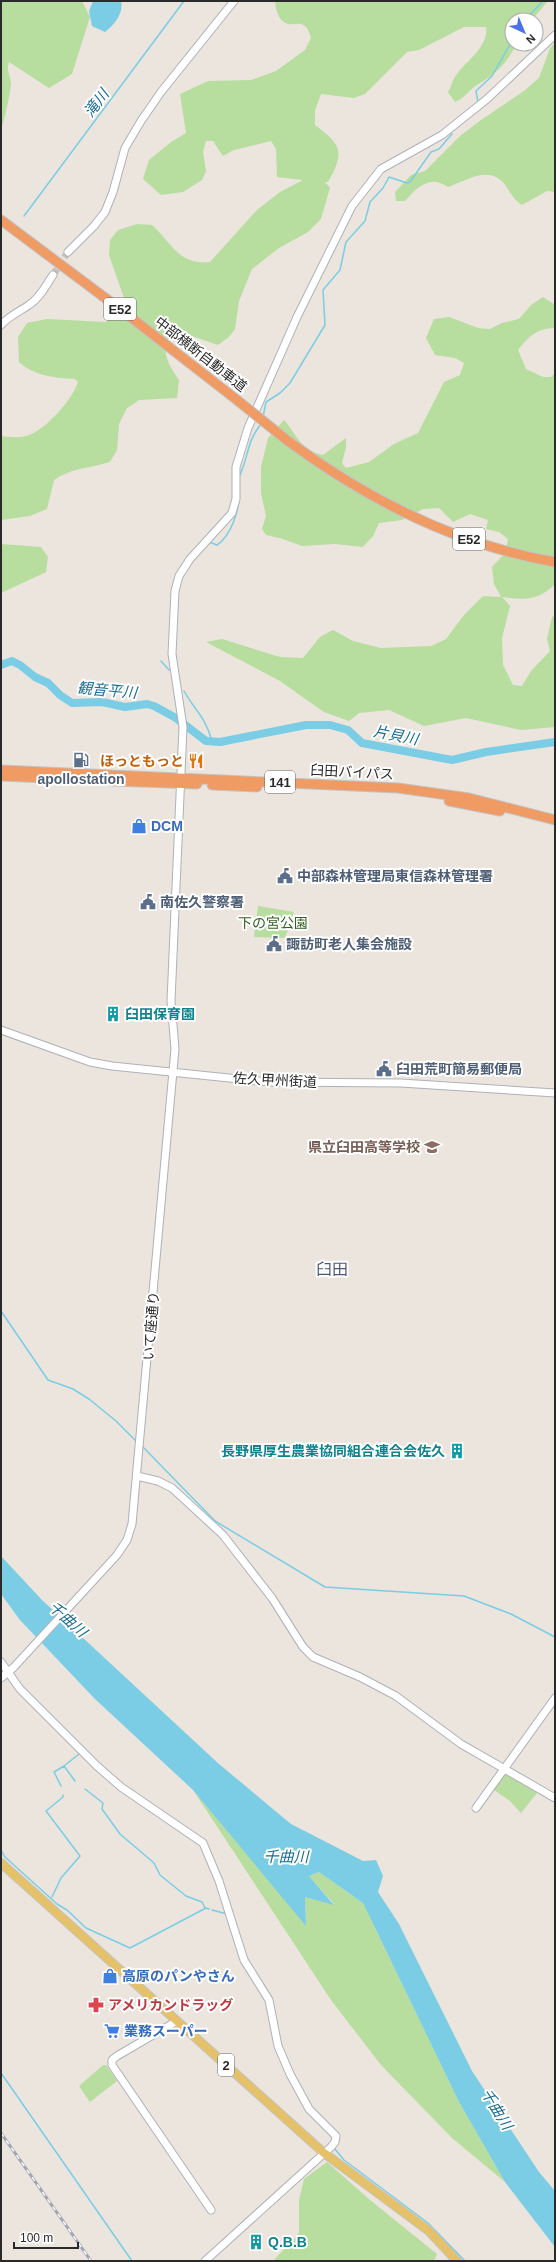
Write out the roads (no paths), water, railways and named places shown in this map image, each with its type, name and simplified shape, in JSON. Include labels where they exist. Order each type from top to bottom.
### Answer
[{"type":"highway","name":"中部横断自動車道","points":[[1,220],[147,329],[288,441],[342,479],[418,520],[461,536],[525,555],[555,562]]},
{"type":"highway","name":"中部横断自動車道","points":[[387,504],[481,538],[555,556]]},
{"type":"highway","name":"臼田バイパス","points":[[1,770],[397,794],[451,801],[528,818],[555,826]]},
{"type":"highway","name":"臼田バイパス","points":[[1,776],[398,788],[470,798],[555,820]]},
{"type":"main road","name":"2","points":[[1,1864],[324,2153],[429,2231],[456,2261]]},
{"type":"street","points":[[68,252],[94,226],[105,212],[113,192],[125,148],[141,121],[161,92],[234,1]]},
{"type":"street","name":"いて座通り","points":[[8,1673],[117,1555],[127,1540],[132,1524],[138,1476],[175,1040],[172,1008],[172,982],[183,727],[172,654],[177,582],[190,559],[232,513],[236,499],[236,466],[248,428],[297,317],[328,260],[347,214],[382,169],[442,135],[487,99],[555,35]]},
{"type":"street","points":[[1,325],[9,316],[29,305],[37,298],[53,275]]},
{"type":"street","name":"佐久甲州街道","points":[[1,1030],[90,1062],[172,1072],[268,1082],[401,1083],[555,1093]]},
{"type":"street","points":[[138,1476],[158,1481],[172,1488],[219,1531],[272,1598],[309,1655],[318,1661],[360,1677],[401,1699],[452,1738],[555,1798]]},
{"type":"street","points":[[1,1662],[20,1689],[59,1731],[121,1787],[203,1843],[219,1881],[244,1960],[269,2000],[278,2046],[290,2074],[309,2109],[336,2136],[334,2144],[205,2261]]},
{"type":"street","points":[[1,1678],[8,1673]]},
{"type":"street","points":[[476,1808],[555,1698]]},
{"type":"street","points":[[177,2021],[117,2056],[112,2060],[112,2065],[211,2210]]},
{"type":"water","points":[[93,1],[121,1],[122,5],[118,18],[105,32],[92,26],[89,11]]},
{"type":"water","name":"千曲川","points":[[1,1556],[42,1600],[219,1764],[291,1824],[363,1861],[376,1860],[383,1876],[378,1892],[399,1924],[472,2071],[539,2172],[555,2191],[555,2247],[505,2182],[459,2102],[363,1903],[319,1872],[309,1876],[334,1905],[305,1897],[306,1926],[193,1790],[95,1699],[20,1620],[1,1594]]},
{"type":"waterway","name":"滝川","points":[[24,216],[184,1]]},
{"type":"waterway","points":[[533,12],[543,1]]},
{"type":"waterway","points":[[478,102],[476,91],[492,76],[506,52]]},
{"type":"waterway","points":[[263,417],[266,402],[280,393],[290,383],[325,325],[323,290],[340,270],[346,242],[365,221],[370,202],[383,188],[389,177],[407,183],[410,182],[431,152],[439,149],[452,134]]},
{"type":"waterway","points":[[239,477],[250,444],[261,424]]},
{"type":"waterway","points":[[209,542],[217,545],[222,541],[230,529],[234,522],[238,506],[239,492]]},
{"type":"waterway","name":"片貝川","points":[[1,665],[12,661],[20,665],[35,677],[48,683],[60,695],[72,703],[102,702],[125,707],[147,704],[154,706],[176,718],[206,741],[220,742],[306,725],[330,725],[348,730],[362,743],[452,760],[486,752],[555,742]]},
{"type":"waterway","points":[[161,661],[169,670]]},
{"type":"waterway","points":[[184,691],[204,721],[212,742]]},
{"type":"waterway","points":[[1,1311],[48,1380],[73,1389],[89,1399],[116,1421],[136,1441]]},
{"type":"waterway","points":[[142,1446],[215,1521],[325,1587],[464,1596],[511,1614],[555,1637]]},
{"type":"waterway","points":[[75,1781],[64,1766],[79,1754]]},
{"type":"waterway","points":[[61,1786],[54,1772],[64,1766]]},
{"type":"waterway","points":[[85,1789],[103,1803],[102,1809],[120,1834],[154,1863],[160,1875],[186,1896],[202,1902],[205,1908]]},
{"type":"waterway","points":[[52,1897],[61,1878],[80,1856],[46,1811],[63,1797],[63,1795]]},
{"type":"waterway","points":[[1,1850],[5,1857],[86,1928],[130,1948],[206,1908],[209,1909]]},
{"type":"waterway","points":[[212,1910],[227,1914]]},
{"type":"waterway","points":[[263,1984],[269,1994]]},
{"type":"waterway","points":[[279,2035],[282,2047]]},
{"type":"waterway","points":[[1,2073],[132,2261]]},
{"type":"waterway","points":[[335,2149],[344,2160],[428,2223],[465,2261]]},
{"type":"tunnel","points":[[53,275],[68,252]]},
{"type":"railway","points":[[1,2133],[91,2261]]},
{"type":"place","name":"apollostation","points":[[81,760]]},
{"type":"place","name":"ほっともっと","points":[[196,761]]},
{"type":"place","name":"DCM","points":[[139,826]]},
{"type":"place","name":"中部森林管理局東信森林管理署","points":[[285,876]]},
{"type":"place","name":"南佐久警察署","points":[[148,902]]},
{"type":"place","name":"諏訪町老人集会施設","points":[[274,944]]},
{"type":"place","name":"臼田保育園","points":[[113,1014]]},
{"type":"place","name":"臼田荒町簡易郵便局","points":[[384,1069]]},
{"type":"place","name":"県立臼田高等学校","points":[[432,1147]]},
{"type":"place","name":"長野県厚生農業協同組合連合会佐久","points":[[457,1451]]},
{"type":"place","name":"高原のパンやさん","points":[[110,1976]]},
{"type":"place","name":"アメリカンドラッグ","points":[[96,2005]]},
{"type":"place","name":"業務スーパー","points":[[112,2031]]},
{"type":"place","name":"Q.B.B","points":[[256,2242]]},
{"type":"district","name":"臼田","points":[[332,1269]]},
{"type":"water label","name":"観音平川","points":[[107,690]]},
{"type":"park label","name":"下の宮公園","points":[[273,923]]}]
